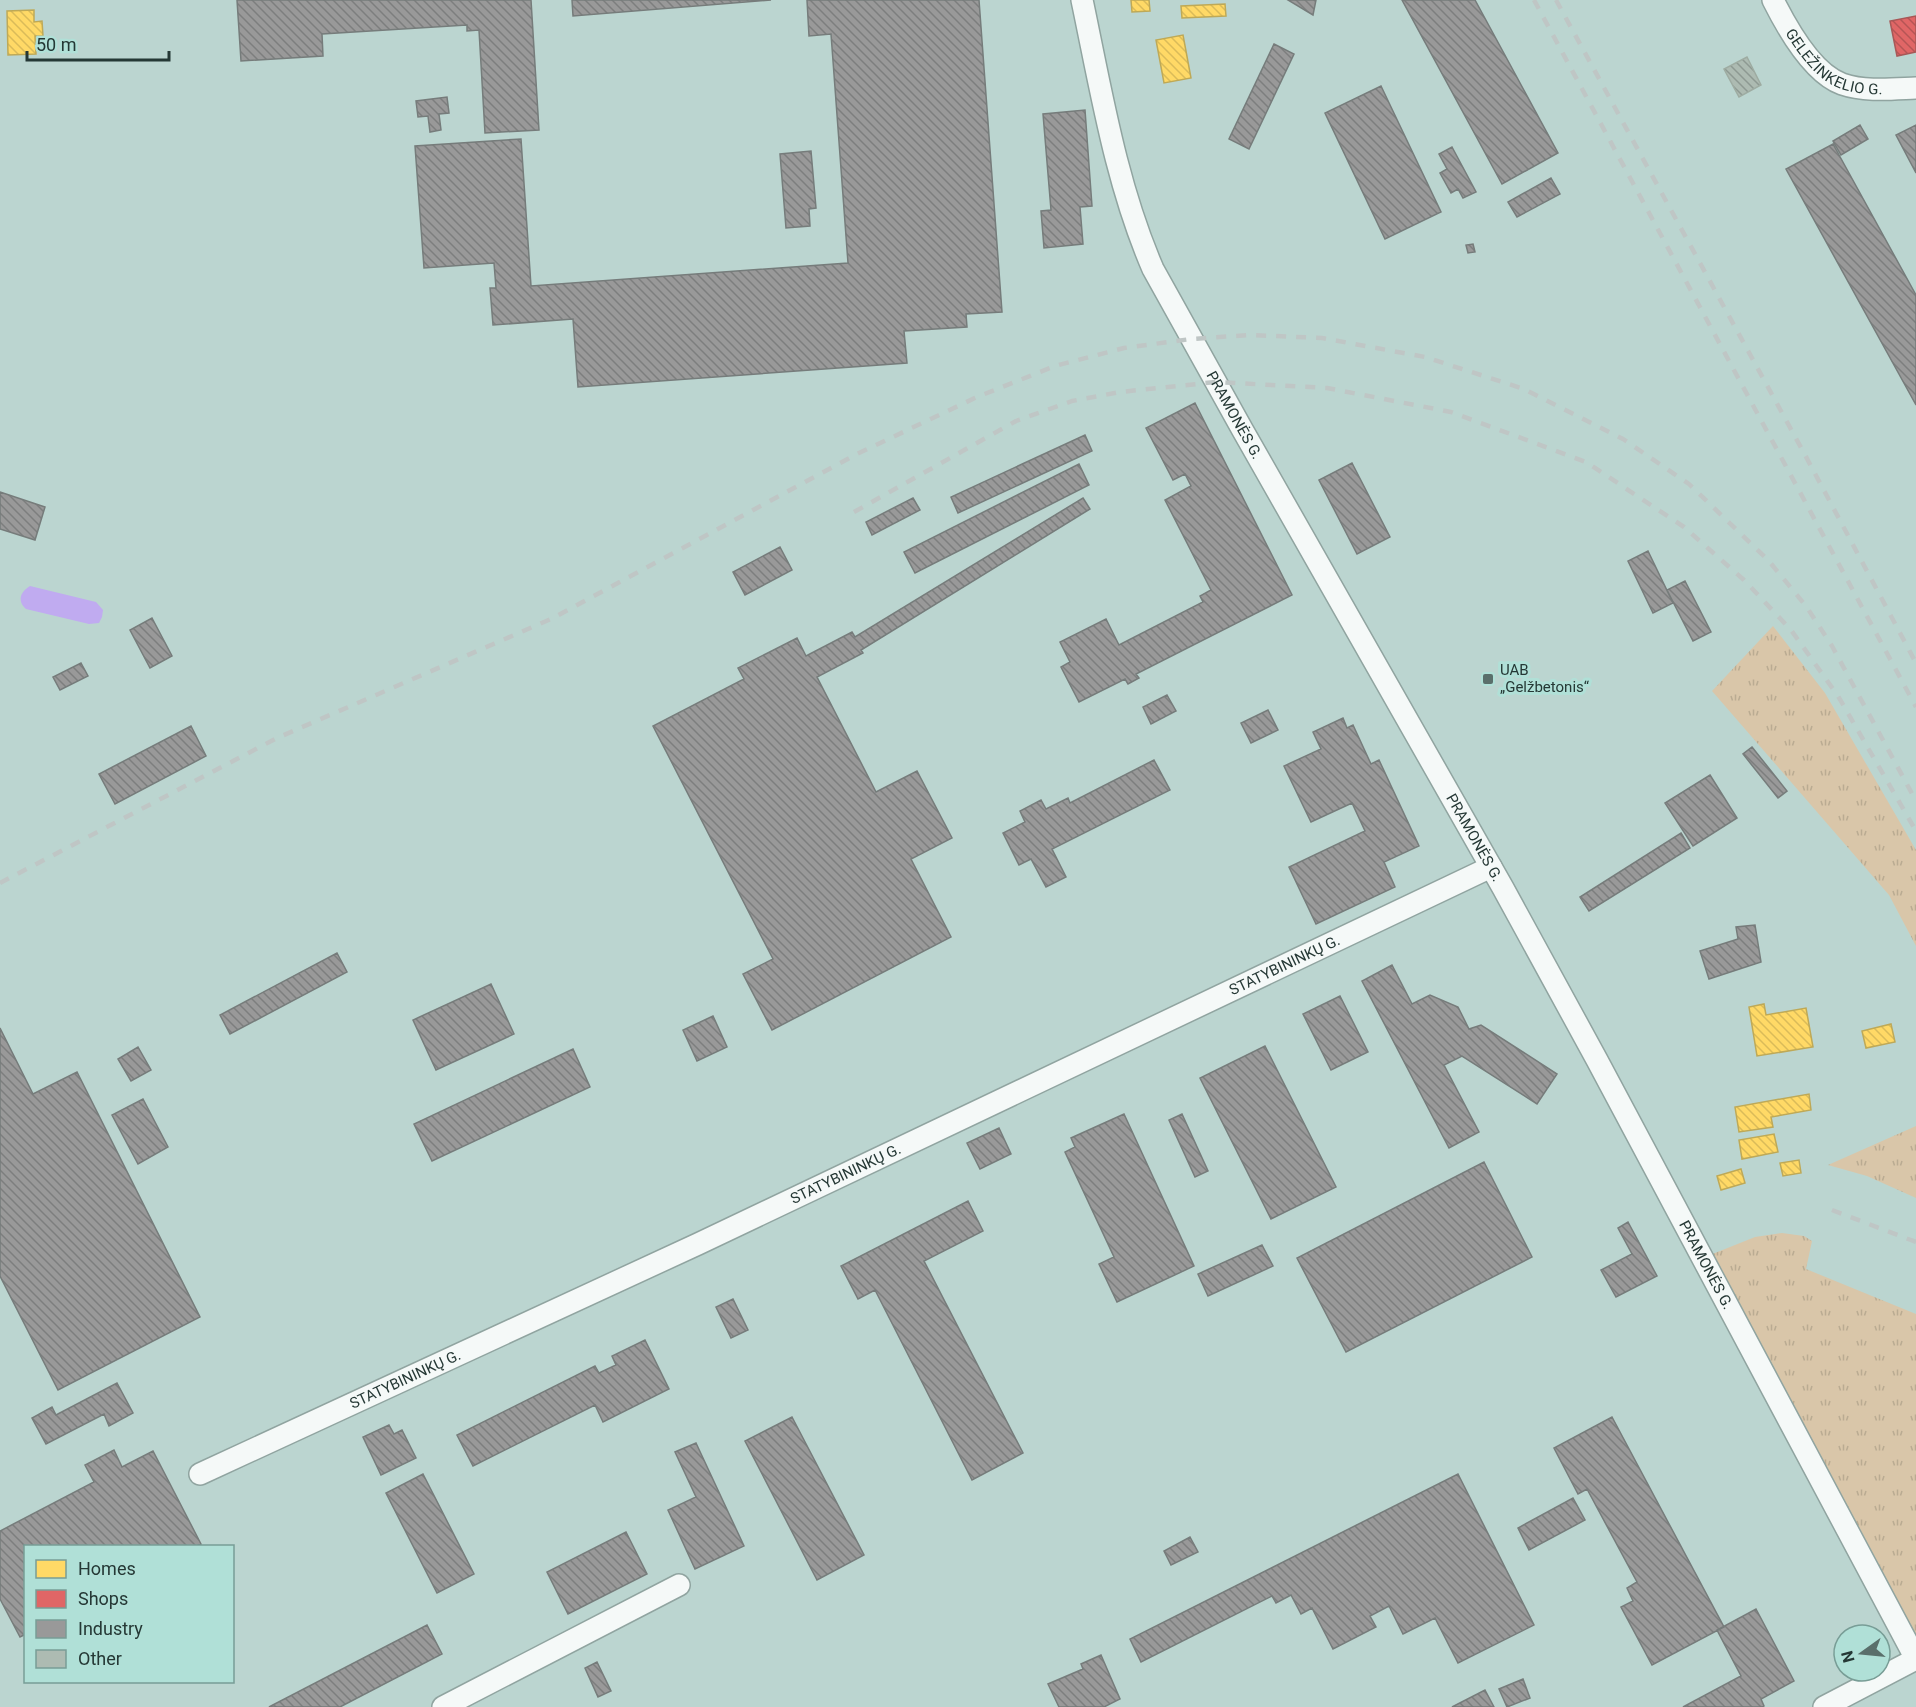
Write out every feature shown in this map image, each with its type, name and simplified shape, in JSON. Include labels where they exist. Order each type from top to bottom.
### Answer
[{"type":"street","name":"PRAMONĖS G.","points":[[1082,0],[1121,171],[1142,242],[1153,269],[1491,867],[1597,1060],[1916,1659]]},
{"type":"street","name":"GELEŽINKELIO G.","points":[[1773,0],[1786,25],[1821,72],[1842,84],[1867,89],[1916,88]]},
{"type":"street","name":"STATYBININKŲ G.","points":[[200,1474],[698,1244],[1491,867]]},
{"type":"street","points":[[443,1707],[679,1585]]},
{"type":"street","points":[[1824,1707],[1916,1659]]},
{"type":"green space","points":[[1773,626],[1825,693],[1916,850],[1916,946],[1889,895],[1712,691]]},
{"type":"green space","points":[[1916,1126],[1916,1198],[1867,1176],[1828,1165]]},
{"type":"green space","points":[[1782,1233],[1804,1236],[1812,1241],[1806,1269],[1916,1314],[1916,1639],[1710,1255],[1755,1237]]},
{"type":"shaded area","points":[[30,586],[96,602],[103,610],[102,617],[99,623],[89,624],[26,609],[21,603],[21,597]]},
{"type":"building: Homes","points":[[1131,0],[1149,0],[1150,11],[1132,12]]},
{"type":"building: Homes","points":[[1225,4],[1226,16],[1182,18],[1181,6]]},
{"type":"building: Homes","points":[[34,10],[34,22],[42,21],[43,36],[35,36],[36,54],[8,55],[7,11]]},
{"type":"building: Homes","points":[[1183,35],[1191,78],[1164,83],[1156,40]]},
{"type":"building: Homes","points":[[1764,1004],[1766,1015],[1806,1008],[1813,1047],[1757,1056],[1749,1007]]},
{"type":"building: Homes","points":[[1891,1024],[1895,1042],[1866,1048],[1862,1031]]},
{"type":"building: Homes","points":[[1809,1094],[1811,1110],[1771,1117],[1773,1127],[1739,1132],[1735,1107]]},
{"type":"building: Homes","points":[[1774,1134],[1778,1152],[1742,1159],[1739,1140]]},
{"type":"building: Homes","points":[[1799,1160],[1801,1173],[1783,1176],[1780,1163]]},
{"type":"building: Homes","points":[[1741,1169],[1745,1183],[1721,1190],[1717,1176]]},
{"type":"building: Shops","points":[[1916,16],[1916,52],[1897,56],[1890,21]]},
{"type":"building: Industry","points":[[237,0],[531,0],[539,130],[485,133],[479,30],[467,31],[467,25],[322,34],[323,56],[241,61]]},
{"type":"building: Industry","points":[[572,0],[771,0],[573,16]]},
{"type":"building: Industry","points":[[807,0],[979,0],[1002,312],[966,314],[967,327],[904,331],[907,363],[578,387],[573,319],[493,325],[490,288],[496,288],[494,263],[424,268],[415,146],[521,139],[531,286],[848,263],[831,34],[809,36]]},
{"type":"building: Industry","points":[[1288,0],[1316,0],[1313,15]]},
{"type":"building: Industry","points":[[1402,0],[1475,0],[1558,153],[1502,184]]},
{"type":"building: Industry","points":[[1274,44],[1294,54],[1249,149],[1229,139]]},
{"type":"building: Industry","points":[[1381,86],[1441,212],[1385,239],[1325,113]]},
{"type":"building: Industry","points":[[447,97],[449,113],[439,114],[441,130],[430,132],[428,116],[418,117],[416,101]]},
{"type":"building: Industry","points":[[1085,110],[1092,206],[1080,207],[1083,244],[1044,248],[1041,211],[1051,210],[1043,114]]},
{"type":"building: Industry","points":[[1860,125],[1868,139],[1841,155],[1833,141]]},
{"type":"building: Industry","points":[[1916,125],[1916,173],[1896,135]]},
{"type":"building: Industry","points":[[1833,144],[1916,295],[1916,405],[1786,169]]},
{"type":"building: Industry","points":[[1452,147],[1476,192],[1463,198],[1458,189],[1451,193],[1440,173],[1447,169],[1439,154]]},
{"type":"building: Industry","points":[[811,151],[816,208],[809,209],[810,226],[786,228],[780,154]]},
{"type":"building: Industry","points":[[1551,178],[1560,194],[1517,217],[1508,202]]},
{"type":"building: Industry","points":[[1473,244],[1475,252],[1468,253],[1466,245]]},
{"type":"building: Industry","points":[[1195,403],[1292,595],[1136,674],[1139,678],[1128,684],[1125,679],[1079,702],[1061,667],[1070,662],[1060,642],[1106,619],[1119,645],[1203,602],[1200,596],[1211,590],[1165,500],[1191,486],[1185,474],[1173,480],[1146,428]]},
{"type":"building: Industry","points":[[1085,435],[1092,451],[958,513],[951,497]]},
{"type":"building: Industry","points":[[1352,463],[1390,537],[1357,554],[1319,480]]},
{"type":"building: Industry","points":[[1079,464],[1089,485],[915,573],[904,552]]},
{"type":"building: Industry","points":[[0,492],[45,507],[35,540],[0,529]]},
{"type":"building: Industry","points":[[913,498],[920,510],[872,535],[866,522]]},
{"type":"building: Industry","points":[[1083,498],[1090,509],[861,650],[863,653],[817,677],[876,792],[917,771],[952,838],[911,859],[951,937],[772,1030],[743,974],[773,959],[653,726],[744,679],[738,668],[797,638],[806,656],[852,632],[855,637]]},
{"type":"building: Industry","points":[[780,547],[792,570],[745,595],[733,572]]},
{"type":"building: Industry","points":[[1648,551],[1673,603],[1653,613],[1628,561]]},
{"type":"building: Industry","points":[[1685,581],[1711,632],[1693,641],[1667,590]]},
{"type":"building: Industry","points":[[152,618],[172,656],[150,668],[130,630]]},
{"type":"building: Industry","points":[[81,663],[88,676],[60,690],[53,677]]},
{"type":"building: Industry","points":[[1167,695],[1176,711],[1151,724],[1143,707]]},
{"type":"building: Industry","points":[[1268,710],[1278,730],[1251,743],[1241,723]]},
{"type":"building: Industry","points":[[1343,718],[1347,728],[1353,725],[1371,764],[1379,760],[1419,846],[1384,862],[1395,887],[1316,924],[1289,867],[1365,831],[1352,803],[1311,822],[1284,766],[1321,749],[1313,732]]},
{"type":"building: Industry","points":[[191,726],[206,756],[115,804],[99,774]]},
{"type":"building: Industry","points":[[1752,747],[1787,791],[1778,798],[1743,754]]},
{"type":"building: Industry","points":[[1154,760],[1170,790],[1052,849],[1066,877],[1046,887],[1031,859],[1019,865],[1003,833],[1025,822],[1020,811],[1041,800],[1046,809],[1068,798],[1070,803]]},
{"type":"building: Industry","points":[[1710,775],[1737,818],[1693,846],[1665,803]]},
{"type":"building: Industry","points":[[1681,833],[1690,848],[1589,911],[1580,897]]},
{"type":"building: Industry","points":[[1755,925],[1761,962],[1709,979],[1700,951],[1738,939],[1736,927]]},
{"type":"building: Industry","points":[[337,953],[347,972],[230,1034],[220,1015]]},
{"type":"building: Industry","points":[[1392,965],[1412,1004],[1430,995],[1458,1007],[1469,1029],[1481,1025],[1557,1074],[1537,1104],[1462,1056],[1444,1065],[1479,1132],[1449,1148],[1362,981]]},
{"type":"building: Industry","points":[[491,984],[514,1034],[436,1070],[413,1020]]},
{"type":"building: Industry","points":[[1340,996],[1368,1052],[1331,1070],[1303,1014]]},
{"type":"building: Industry","points":[[713,1016],[727,1047],[697,1061],[683,1030]]},
{"type":"building: Industry","points":[[0,1028],[33,1094],[77,1072],[200,1317],[58,1390],[0,1276]]},
{"type":"building: Industry","points":[[1265,1046],[1336,1187],[1271,1219],[1200,1078]]},
{"type":"building: Industry","points":[[138,1047],[151,1070],[131,1081],[118,1059]]},
{"type":"building: Industry","points":[[573,1049],[590,1087],[432,1161],[414,1124]]},
{"type":"building: Industry","points":[[143,1099],[168,1147],[138,1164],[112,1115]]},
{"type":"building: Industry","points":[[1124,1114],[1194,1266],[1117,1302],[1099,1264],[1114,1257],[1065,1152],[1075,1147],[1071,1138]]},
{"type":"building: Industry","points":[[1182,1114],[1208,1171],[1195,1177],[1169,1120]]},
{"type":"building: Industry","points":[[999,1128],[1011,1154],[980,1169],[967,1143]]},
{"type":"building: Industry","points":[[1484,1162],[1532,1257],[1346,1352],[1297,1258]]},
{"type":"building: Industry","points":[[968,1201],[983,1231],[924,1261],[1023,1453],[972,1480],[875,1290],[858,1299],[841,1266]]},
{"type":"building: Industry","points":[[1628,1222],[1657,1276],[1616,1297],[1601,1270],[1632,1254],[1618,1228]]},
{"type":"building: Industry","points":[[1262,1245],[1273,1266],[1208,1296],[1198,1274]]},
{"type":"building: Industry","points":[[733,1299],[748,1330],[731,1338],[716,1307]]},
{"type":"building: Industry","points":[[645,1340],[669,1389],[603,1422],[595,1405],[473,1466],[457,1435],[595,1366],[599,1373],[616,1365],[612,1356]]},
{"type":"building: Industry","points":[[117,1383],[133,1413],[109,1426],[104,1414],[46,1444],[32,1418],[52,1407],[56,1415]]},
{"type":"building: Industry","points":[[792,1417],[864,1555],[817,1580],[745,1441]]},
{"type":"building: Industry","points":[[1612,1417],[1724,1627],[1652,1665],[1621,1607],[1633,1601],[1627,1588],[1637,1582],[1587,1489],[1578,1494],[1554,1448]]},
{"type":"building: Industry","points":[[389,1425],[394,1434],[402,1430],[416,1458],[381,1475],[363,1437]]},
{"type":"building: Industry","points":[[696,1443],[744,1546],[695,1569],[668,1510],[696,1497],[675,1452]]},
{"type":"building: Industry","points":[[114,1450],[122,1467],[153,1451],[201,1544],[24,1545],[24,1635],[20,1637],[0,1599],[0,1531],[94,1482],[85,1465]]},
{"type":"building: Industry","points":[[423,1474],[474,1574],[437,1593],[386,1493]]},
{"type":"building: Industry","points":[[1458,1474],[1534,1625],[1458,1663],[1435,1618],[1403,1634],[1389,1606],[1370,1616],[1376,1627],[1333,1649],[1312,1608],[1301,1614],[1291,1595],[1276,1603],[1272,1596],[1141,1662],[1130,1639]]},
{"type":"building: Industry","points":[[1573,1498],[1585,1520],[1529,1550],[1518,1528]]},
{"type":"building: Industry","points":[[626,1532],[647,1574],[568,1614],[547,1572]]},
{"type":"building: Industry","points":[[1190,1537],[1198,1552],[1171,1565],[1164,1551]]},
{"type":"building: Industry","points":[[1756,1609],[1794,1681],[1761,1699],[1764,1706],[1762,1707],[1683,1707],[1741,1676],[1717,1630]]},
{"type":"building: Industry","points":[[427,1625],[442,1654],[340,1707],[269,1707]]},
{"type":"building: Industry","points":[[1101,1655],[1120,1699],[1104,1707],[1059,1707],[1048,1684],[1083,1669],[1081,1664]]},
{"type":"building: Industry","points":[[597,1662],[611,1691],[598,1697],[585,1668]]},
{"type":"building: Industry","points":[[1523,1679],[1530,1698],[1507,1707],[1499,1689]]},
{"type":"building: Industry","points":[[1485,1690],[1494,1707],[1452,1707]]},
{"type":"building: Other","points":[[1747,57],[1761,85],[1739,97],[1724,69]]},
{"type":"railway","points":[[1534,0],[1916,707]]},
{"type":"railway","points":[[1556,0],[1916,663]]},
{"type":"railway","points":[[0,883],[277,738],[551,619],[857,454],[977,397],[1055,366],[1124,348],[1191,339],[1249,335],[1322,338],[1425,357],[1524,389],[1623,439],[1689,484],[1768,560],[1806,606],[1832,646],[1916,801]]},
{"type":"railway","points":[[854,512],[1016,421],[1072,401],[1120,392],[1216,382],[1327,388],[1451,412],[1586,462],[1684,527],[1744,580],[1791,630],[1838,696],[1916,831]]},
{"type":"railway","points":[[1832,1210],[1916,1242]]},
{"type":"place","name":"UAB „Gelžbetonis“","points":[[1488,679]]}]
